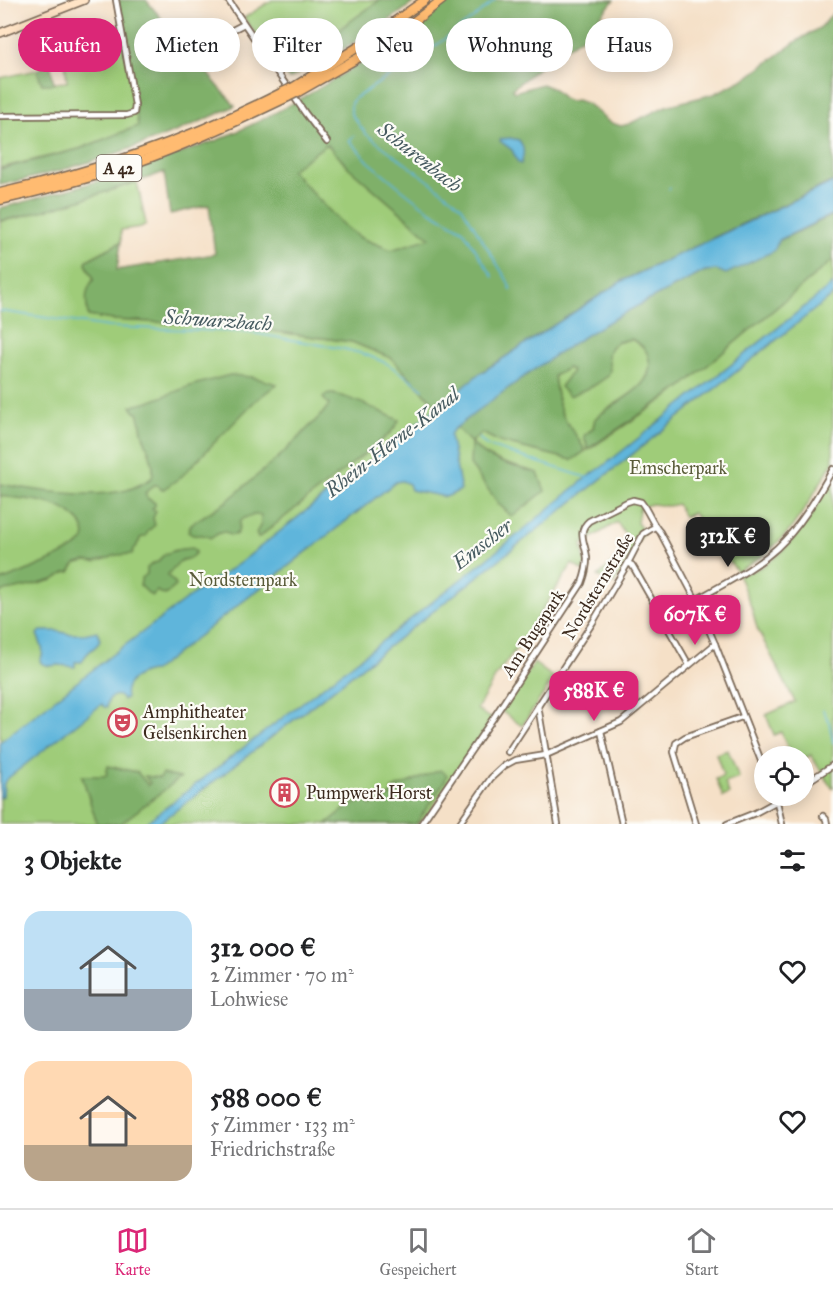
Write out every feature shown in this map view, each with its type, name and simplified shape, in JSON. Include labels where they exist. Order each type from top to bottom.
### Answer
[{"type":"highway","name":"A 42","points":[[296,89],[425,0]]},
{"type":"highway","name":"A 42","points":[[0,200],[117,169],[193,141],[372,50],[442,0]]},
{"type":"highway","name":"A 42","points":[[0,193],[89,171],[231,121]]},
{"type":"street","points":[[0,33],[84,0]]},
{"type":"street","points":[[0,116],[127,115],[134,113],[135,105],[116,0]]},
{"type":"street","points":[[228,0],[327,142]]},
{"type":"street","points":[[240,26],[244,24]]},
{"type":"street","points":[[696,600],[748,570],[779,547],[816,499],[833,469]]},
{"type":"street","name":"Am Bugapark","points":[[421,824],[582,583],[587,565],[582,535],[584,525],[633,500],[643,504],[655,528]]},
{"type":"street","points":[[655,528],[660,532],[696,600],[754,746]]},
{"type":"street","name":"Nordsternstraße","points":[[508,752],[593,622],[643,534],[655,528]]},
{"type":"street","points":[[628,563],[635,570],[689,665]]},
{"type":"street","points":[[459,824],[498,770],[509,762],[546,755],[621,722],[715,644]]},
{"type":"street","points":[[538,706],[558,824]]},
{"type":"street","points":[[696,824],[674,752],[676,743],[685,737],[742,717]]},
{"type":"street","points":[[602,731],[622,824]]},
{"type":"street","points":[[814,777],[833,765]]},
{"type":"street","points":[[727,824],[769,806]]},
{"type":"street","points":[[778,806],[782,824]]},
{"type":"street","points":[[823,816],[827,824]]},
{"type":"green space","points":[[118,0],[146,0],[161,18],[134,18],[134,72],[206,72],[235,106],[178,131],[120,152],[0,185],[0,169],[79,149],[138,126]]},
{"type":"green space","points":[[272,0],[380,0],[343,26],[343,18],[252,18],[252,29],[244,18]]},
{"type":"green space","points":[[380,0],[417,0],[392,18],[355,18],[355,42],[343,49],[343,26]]},
{"type":"green space","points":[[450,0],[614,0],[599,18],[585,18],[585,35],[573,43],[573,18],[446,18],[446,72],[533,72],[512,89],[514,92],[542,84],[554,89],[563,98],[588,104],[609,122],[621,126],[666,106],[714,94],[748,77],[797,41],[821,27],[833,13],[833,181],[622,281],[480,373],[438,407],[391,358],[352,342],[236,326],[113,320],[88,316],[87,292],[94,279],[86,264],[87,260],[121,242],[117,270],[215,254],[209,205],[170,214],[164,172],[67,204],[0,221],[0,208],[142,167],[220,139],[284,108],[355,66],[355,72],[434,72],[434,18],[427,18]],"holes":[[[327,144],[349,168],[430,238],[391,250],[361,238],[344,226],[291,170]]]},
{"type":"green space","points":[[122,41],[139,126],[79,149],[0,168],[0,78],[38,72],[42,84],[67,82],[66,72],[122,72]]},
{"type":"green space","points":[[38,72],[52,72],[54,84],[42,84]]},
{"type":"green space","points":[[286,72],[302,72],[289,79]]},
{"type":"green space","points":[[327,144],[364,181],[431,238],[391,250],[361,238],[344,227],[291,170]]},
{"type":"green space","name":"Nordsternpark","points":[[137,182],[146,224],[121,230],[121,242],[87,260],[86,264],[94,279],[88,316],[113,320],[236,326],[352,342],[391,358],[471,442],[482,433],[500,442],[572,460],[587,450],[585,451],[562,414],[554,376],[568,368],[573,371],[608,354],[614,345],[623,341],[631,339],[647,352],[649,369],[646,378],[631,394],[595,419],[593,428],[584,436],[588,450],[678,390],[833,260],[833,462],[790,530],[761,557],[738,571],[741,574],[756,570],[783,550],[806,522],[833,479],[833,788],[814,760],[814,746],[787,746],[781,732],[774,735],[766,715],[795,702],[757,628],[737,571],[693,513],[684,517],[677,504],[669,506],[652,504],[641,507],[639,510],[637,523],[644,531],[614,584],[598,576],[625,551],[626,536],[617,522],[582,544],[584,572],[572,564],[529,631],[496,676],[477,709],[488,717],[494,717],[427,815],[418,824],[0,824],[0,221],[18,218]],"holes":[[[472,443],[486,455],[502,462],[538,473],[499,504],[487,487]]]},
{"type":"green space","points":[[833,215],[833,260],[683,386],[588,449],[584,436],[593,428],[595,419],[631,394],[646,378],[649,369],[647,352],[631,339],[618,342],[611,347],[608,354],[610,370],[608,376],[595,385],[570,396],[560,387],[572,371],[568,368],[554,376],[562,414],[585,451],[572,460],[500,442],[482,433],[471,442],[477,449],[493,459],[538,473],[545,491],[512,517],[499,504],[470,465],[471,443],[456,427],[536,368],[619,315],[705,271],[717,270]]},
{"type":"green space","points":[[230,375],[252,377],[277,384],[255,401],[181,477],[162,490],[154,485],[145,493],[147,498],[155,503],[152,508],[156,511],[153,518],[155,525],[146,536],[140,538],[132,554],[116,555],[95,562],[77,563],[70,572],[53,580],[0,592],[0,581],[69,551],[83,541],[85,534],[81,524],[65,510],[44,502],[0,496],[0,484],[80,494],[112,493],[140,485],[152,478],[153,466],[138,413],[131,406]]},
{"type":"green space","points":[[327,394],[359,402],[399,420],[383,440],[258,538],[256,533],[261,524],[261,516],[258,515],[240,521],[235,535],[223,532],[211,538],[188,532],[191,524],[226,502],[280,456],[329,405],[323,398]]},
{"type":"green space","points":[[192,548],[196,552],[194,555],[178,563],[167,575],[176,586],[165,595],[157,591],[152,596],[140,585],[142,578],[147,574],[147,568],[158,562],[164,555]]},
{"type":"green space","points":[[534,663],[554,678],[522,726],[501,711]]},
{"type":"green space","points":[[728,750],[739,778],[725,783],[729,794],[723,797],[716,779],[722,777],[723,774],[716,754]]},
{"type":"green space","points":[[108,766],[137,772],[148,785],[150,783],[145,776],[160,778],[162,774],[180,778],[120,824],[97,824],[82,776],[106,776]]},
{"type":"green space","points":[[440,770],[447,775],[445,781],[416,824],[326,824],[350,805],[367,800],[370,805],[391,796],[392,789]]},
{"type":"water","points":[[510,138],[519,140],[522,146],[521,164],[518,163],[512,150],[500,141]]},
{"type":"water","points":[[833,182],[833,214],[779,240],[774,251],[726,274],[717,270],[705,271],[630,310],[555,355],[493,399],[453,430],[450,435],[461,490],[446,497],[411,490],[409,484],[402,481],[396,482],[154,671],[143,673],[133,679],[127,687],[126,698],[123,700],[121,697],[113,696],[107,707],[102,704],[7,779],[4,783],[3,796],[0,798],[0,742],[113,654],[215,578],[241,562],[479,374],[622,281]]},
{"type":"water","points":[[833,284],[833,295],[413,628],[158,824],[144,824],[394,632]]},
{"type":"water","points":[[41,631],[84,634],[97,631],[100,641],[82,662],[75,662],[75,667],[49,666],[41,663],[40,660],[42,650],[37,634]]},
{"type":"waterway","name":"Schurenbach","points":[[495,0],[438,44],[354,99],[351,103],[351,114],[366,134],[462,207],[511,290]]},
{"type":"waterway","points":[[354,136],[349,140],[369,162],[430,211],[463,230],[493,277]]},
{"type":"waterway","name":"Schwarzbach","points":[[0,311],[109,327],[247,332],[344,349],[386,363],[423,389]]},
{"type":"waterway","name":"Schwarzbach","points":[[479,438],[486,445],[494,448],[588,478]]},
{"type":"waterway","points":[[823,710],[829,722],[833,743]]},
{"type":"place","name":"Amphitheater Gelsenkirchen","points":[[122,722]]},
{"type":"place","name":"Pumpwerk Horst","points":[[285,793]]},
{"type":"water label","name":"Rhein-Herne-Kanal","points":[[392,442]]},
{"type":"water label","name":"Emscher","points":[[482,544]]},
{"type":"park label","name":"Emscherpark","points":[[678,468]]}]
